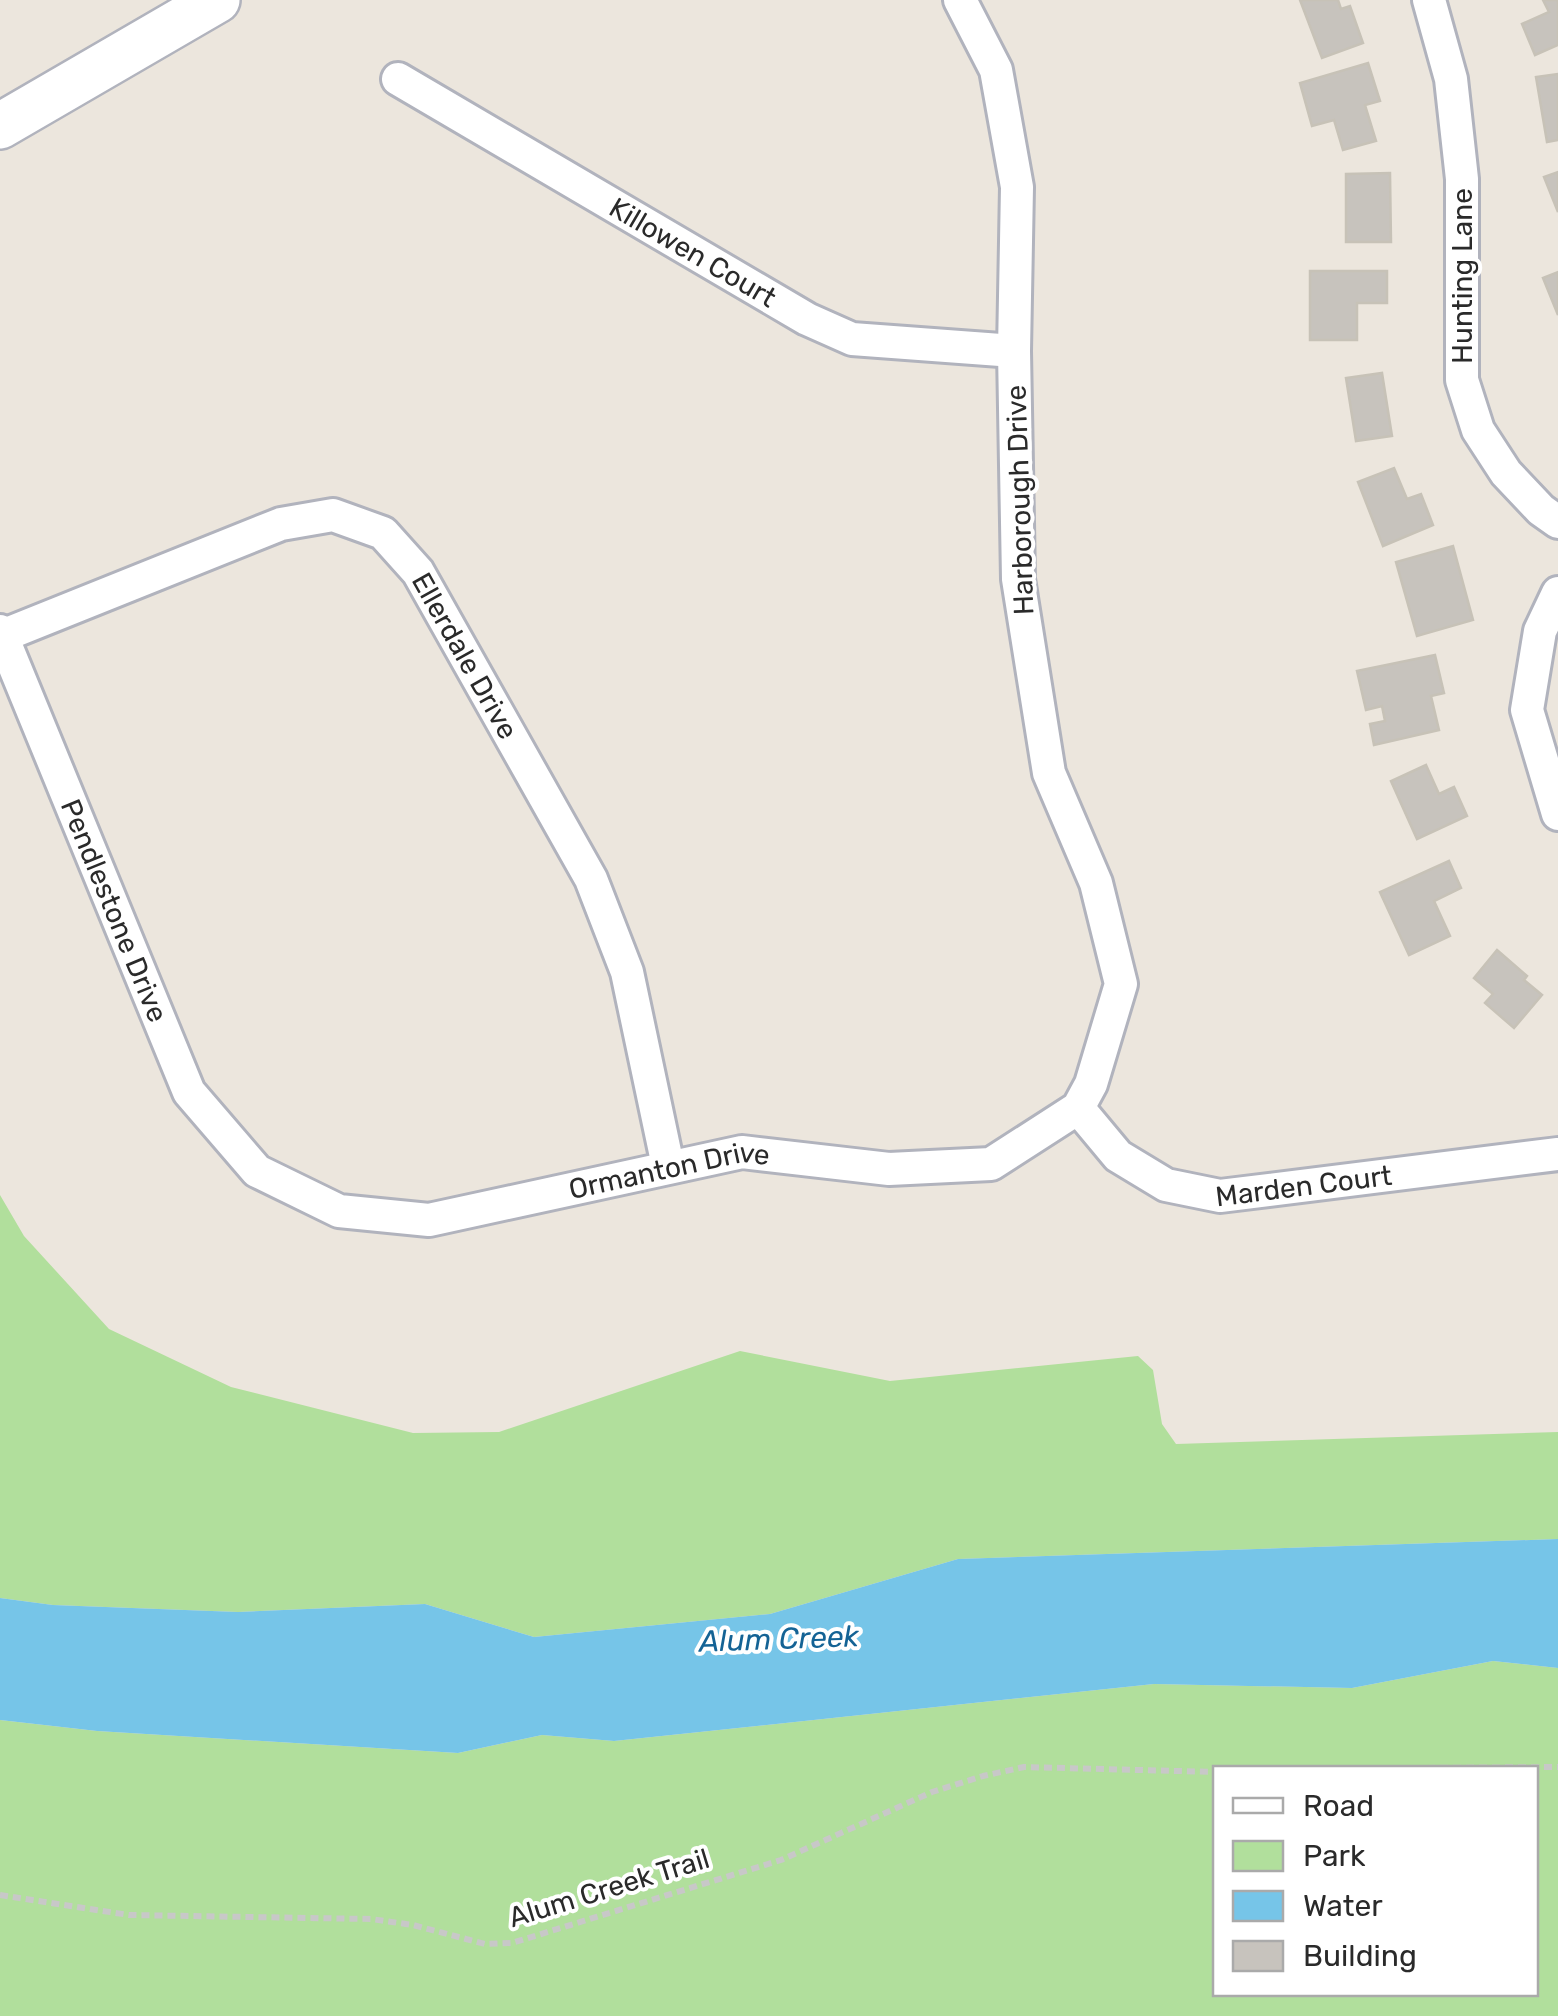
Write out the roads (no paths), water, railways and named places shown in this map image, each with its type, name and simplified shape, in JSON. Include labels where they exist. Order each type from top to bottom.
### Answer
[{"type":"street","name":"Harborough Drive","points":[[960,0],[996,70],[1017,187],[1014,351],[1018,580],[1049,773],[1096,883],[1120,984],[1091,1084],[1078,1108]]},
{"type":"street","name":"Hunting Lane","points":[[1428,0],[1451,78],[1462,179],[1462,380],[1478,430],[1506,474],[1558,522]]},
{"type":"street","points":[[0,126],[210,2]]},
{"type":"street","name":"Killowen Court","points":[[398,79],[807,319],[852,339],[1014,351]]},
{"type":"street","name":"Ellerdale Drive","points":[[1,634],[281,524],[334,515],[383,533],[418,572],[591,879],[627,972],[668,1166]]},
{"type":"street","points":[[1558,594],[1540,631],[1527,710],[1558,814]]},
{"type":"street","name":"Pendlestone Drive","points":[[1,634],[188,1092],[257,1172]]},
{"type":"street","name":"Marden Court","points":[[1078,1108],[1118,1156],[1166,1185],[1220,1196],[1558,1154]]},
{"type":"street","name":"Ormanton Drive","points":[[257,1172],[339,1211],[430,1220],[742,1152],[888,1168],[991,1164],[1078,1108]]},
{"type":"water","name":"Alum Creek","points":[[1558,1539],[1558,1668],[1493,1661],[1352,1688],[1154,1684],[614,1741],[542,1735],[458,1753],[97,1731],[0,1720],[0,1598],[53,1605],[238,1612],[425,1604],[534,1637],[770,1614],[958,1559]]}]
